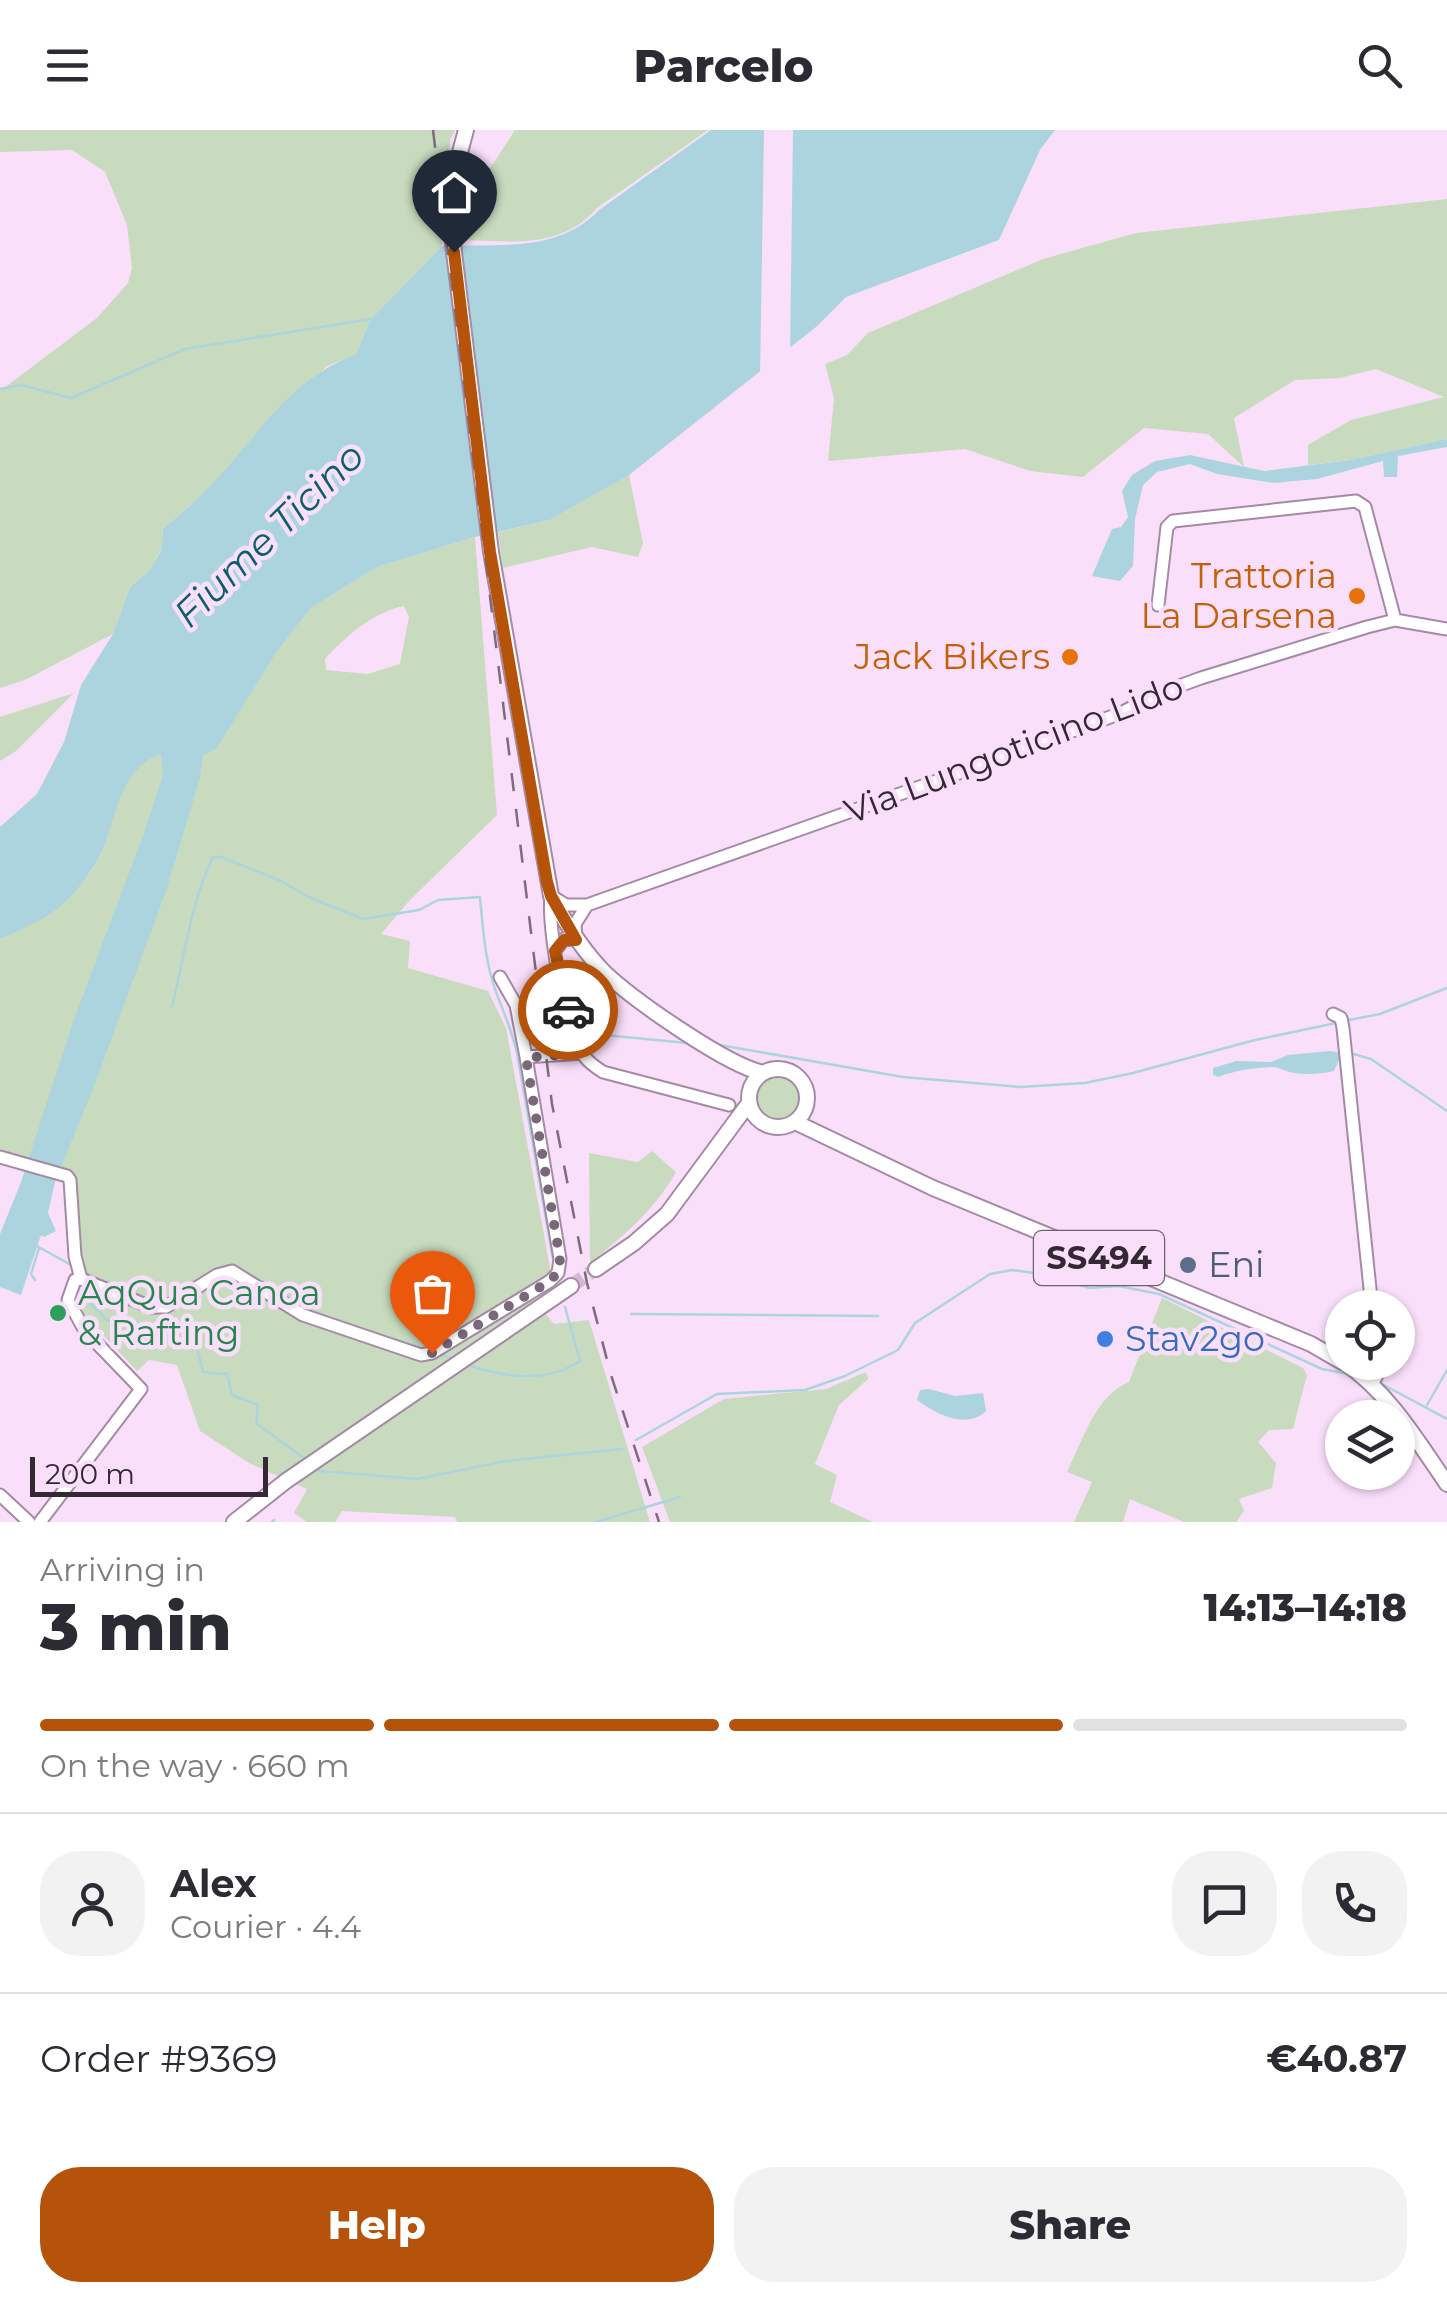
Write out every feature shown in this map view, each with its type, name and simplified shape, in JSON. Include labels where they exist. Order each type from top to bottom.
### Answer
[{"type":"main road","name":"SS494","points":[[466,130],[454,172],[451,228],[490,552],[551,896],[573,935],[617,983],[720,1056],[742,1078],[754,1116],[765,1125]]},
{"type":"main road","name":"SS494","points":[[720,1056],[763,1073],[781,1069],[794,1074],[805,1087],[807,1103],[818,1122],[857,1152]]},
{"type":"main road","points":[[596,1269],[667,1214],[763,1073]]},
{"type":"main road","points":[[713,1150],[744,1130],[765,1125],[781,1128],[795,1122],[807,1103]]},
{"type":"main road","name":"SS494","points":[[795,1122],[933,1188],[1325,1352]]},
{"type":"main road","points":[[234,1522],[310,1465],[571,1286]]},
{"type":"main road","name":"SS494","points":[[1370,1381],[1406,1424],[1447,1484]]},
{"type":"street","points":[[1158,605],[1167,526],[1173,520],[1356,501],[1365,507],[1394,620]]},
{"type":"street","name":"Via Lungoticino Lido","points":[[587,905],[1121,713],[1156,694],[1200,678],[1394,620],[1447,630]]},
{"type":"street","points":[[551,896],[566,904],[587,905],[573,935],[554,945]]},
{"type":"street","points":[[551,896],[554,945],[569,1015],[582,1053],[603,1072],[729,1105]]},
{"type":"street","points":[[78,1272],[151,1308],[166,1307],[217,1275],[232,1271],[302,1315],[421,1355],[434,1352],[550,1281],[558,1272],[560,1259],[516,1005],[500,977]]},
{"type":"street","points":[[1339,1019],[1370,1290]]},
{"type":"street","points":[[526,1058],[582,1053]]},
{"type":"street","points":[[0,1157],[67,1176],[72,1183],[78,1272],[68,1300],[82,1328],[141,1389],[40,1522]]},
{"type":"street","points":[[0,1495],[30,1522]]},
{"type":"shaded area","points":[[0,130],[455,130],[450,140],[442,246],[371,319],[356,354],[327,366],[209,488],[163,529],[161,549],[149,571],[130,587],[113,634],[25,680],[0,688],[0,391],[97,318],[128,283],[132,268],[127,225],[105,172],[72,150],[0,152]]},
{"type":"shaded area","points":[[515,130],[708,130],[569,230],[537,240],[466,240],[464,208]]},
{"type":"shaded area","points":[[1447,199],[1447,439],[1308,465],[1308,445],[1351,420],[1444,397],[1376,369],[1340,378],[1295,380],[1234,418],[1244,467],[1208,434],[1144,428],[1083,477],[1030,471],[965,449],[828,461],[834,398],[825,364],[847,355],[868,333],[1043,259],[1136,233]]},
{"type":"shaded area","points":[[629,475],[643,543],[638,557],[592,547],[503,568],[498,532],[550,520]]},
{"type":"shaded area","points":[[475,537],[497,815],[381,934],[410,941],[408,968],[488,991],[506,1028],[551,1273],[525,1290],[554,1324],[589,1320],[650,1522],[457,1522],[455,1517],[342,1511],[335,1522],[307,1522],[294,1513],[307,1489],[249,1463],[200,1431],[177,1365],[149,1360],[137,1371],[72,1302],[84,1275],[79,1257],[74,1176],[0,1151],[0,939],[44,916],[81,884],[100,856],[121,793],[140,763],[161,753],[277,650],[311,608],[377,567]],"holes":[[[404,606],[409,617],[400,664],[368,674],[326,670],[325,659],[371,620]]]},
{"type":"shaded area","points":[[74,693],[16,751],[0,761],[0,717]]},
{"type":"shaded area","points":[[777,1076],[792,1083],[799,1098],[792,1113],[777,1120],[762,1113],[755,1098],[762,1083]]},
{"type":"shaded area","points":[[652,1151],[676,1172],[648,1211],[590,1263],[589,1153],[638,1162]]},
{"type":"shaded area","points":[[1162,1298],[1303,1368],[1307,1375],[1293,1429],[1269,1430],[1258,1442],[1276,1463],[1272,1488],[1239,1499],[1244,1511],[1236,1522],[1184,1522],[1130,1499],[1123,1522],[1074,1522],[1092,1482],[1067,1472],[1099,1408],[1107,1397],[1129,1382]]},
{"type":"shaded area","points":[[866,1372],[868,1379],[839,1405],[815,1464],[837,1475],[830,1502],[873,1522],[670,1522],[642,1447],[724,1399],[826,1389]]},
{"type":"water","name":"Fiume Ticino","points":[[711,130],[1055,130],[1040,150],[999,240],[846,297],[816,327],[629,475],[550,520],[475,537],[377,567],[311,608],[277,651],[216,749],[203,755],[200,778],[166,891],[55,1182],[48,1213],[56,1231],[41,1235],[21,1295],[0,1287],[0,1234],[144,833],[163,775],[161,754],[146,761],[127,783],[100,856],[76,890],[44,918],[0,939],[0,827],[37,794],[64,742],[81,685],[113,634],[130,587],[149,571],[161,550],[163,529],[209,487],[291,395],[310,379],[356,354],[371,319],[442,246],[526,243],[565,234]]},
{"type":"water","points":[[1447,439],[1447,447],[1398,456],[1397,477],[1384,477],[1383,461],[1317,479],[1274,483],[1217,474],[1190,464],[1157,472],[1143,485],[1135,519],[1133,566],[1120,581],[1092,576],[1112,529],[1121,527],[1128,517],[1122,491],[1132,475],[1155,461],[1190,455],[1264,471],[1350,460]]},
{"type":"water","points":[[1342,1053],[1334,1071],[1299,1074],[1272,1067],[1213,1075],[1213,1068],[1236,1061],[1271,1062],[1288,1055]]},
{"type":"water","points":[[920,1390],[955,1396],[983,1393],[986,1411],[978,1417],[960,1420],[942,1415],[917,1400]]},
{"type":"pier","points":[[764,130],[793,130],[790,354],[760,377]]},
{"type":"waterway","points":[[0,389],[21,385],[71,398],[185,349],[371,319]]},
{"type":"waterway","points":[[172,1006],[193,912],[213,857],[279,880],[363,919],[419,910],[438,900],[480,897],[489,969],[517,1053],[553,1259]]},
{"type":"waterway","points":[[1349,1020],[1380,1014],[1447,988]]},
{"type":"waterway","points":[[714,1044],[903,1077],[1020,1087],[1085,1083],[1336,1023]]},
{"type":"waterway","points":[[594,1034],[687,1043]]},
{"type":"waterway","points":[[1350,1053],[1371,1059],[1447,1111]]},
{"type":"waterway","points":[[35,1245],[71,1265]]},
{"type":"waterway","points":[[35,1280],[31,1274],[39,1248]]},
{"type":"waterway","points":[[636,1440],[717,1394],[805,1390],[845,1376],[898,1350],[915,1323],[990,1274],[1012,1270],[1090,1288],[1119,1286],[1159,1294],[1325,1370]]},
{"type":"waterway","points":[[83,1272],[107,1283]]},
{"type":"waterway","points":[[250,1275],[307,1309],[340,1322]]},
{"type":"waterway","points":[[78,1291],[107,1320],[186,1327],[203,1372],[227,1374],[232,1395],[258,1405],[256,1423],[305,1459]]},
{"type":"waterway","points":[[466,1364],[524,1376],[553,1373],[580,1361],[565,1307]]},
{"type":"waterway","points":[[631,1314],[878,1316]]},
{"type":"waterway","points":[[371,1332],[426,1349]]},
{"type":"waterway","points":[[438,1354],[454,1359]]},
{"type":"waterway","points":[[1427,1405],[1447,1370]]},
{"type":"waterway","points":[[1380,1383],[1447,1419]]},
{"type":"waterway","points":[[315,1467],[320,1471],[417,1479],[506,1461],[622,1449]]},
{"type":"waterway","points":[[596,1522],[680,1497]]},
{"type":"tunnel","points":[[571,1286],[596,1269]]},
{"type":"railway","points":[[433,130],[552,1104],[587,1283],[611,1375],[659,1522]]},
{"type":"way so far","points":[[432,1353],[550,1281],[558,1272],[560,1259],[526,1058],[582,1053],[568,1010]]},
{"type":"place","name":"Trattoria La Darsena","points":[[1357,596]]},
{"type":"place","name":"Jack Bikers","points":[[1070,657]]},
{"type":"place","name":"Eni","points":[[1188,1265]]},
{"type":"place","name":"AqQua Canoa & Rafting","points":[[58,1313]]},
{"type":"place","name":"Stav2go","points":[[1105,1339]]},
{"type":"route","points":[[454,252],[490,552],[547,882],[576,940],[564,940],[555,951],[568,1010]]}]
